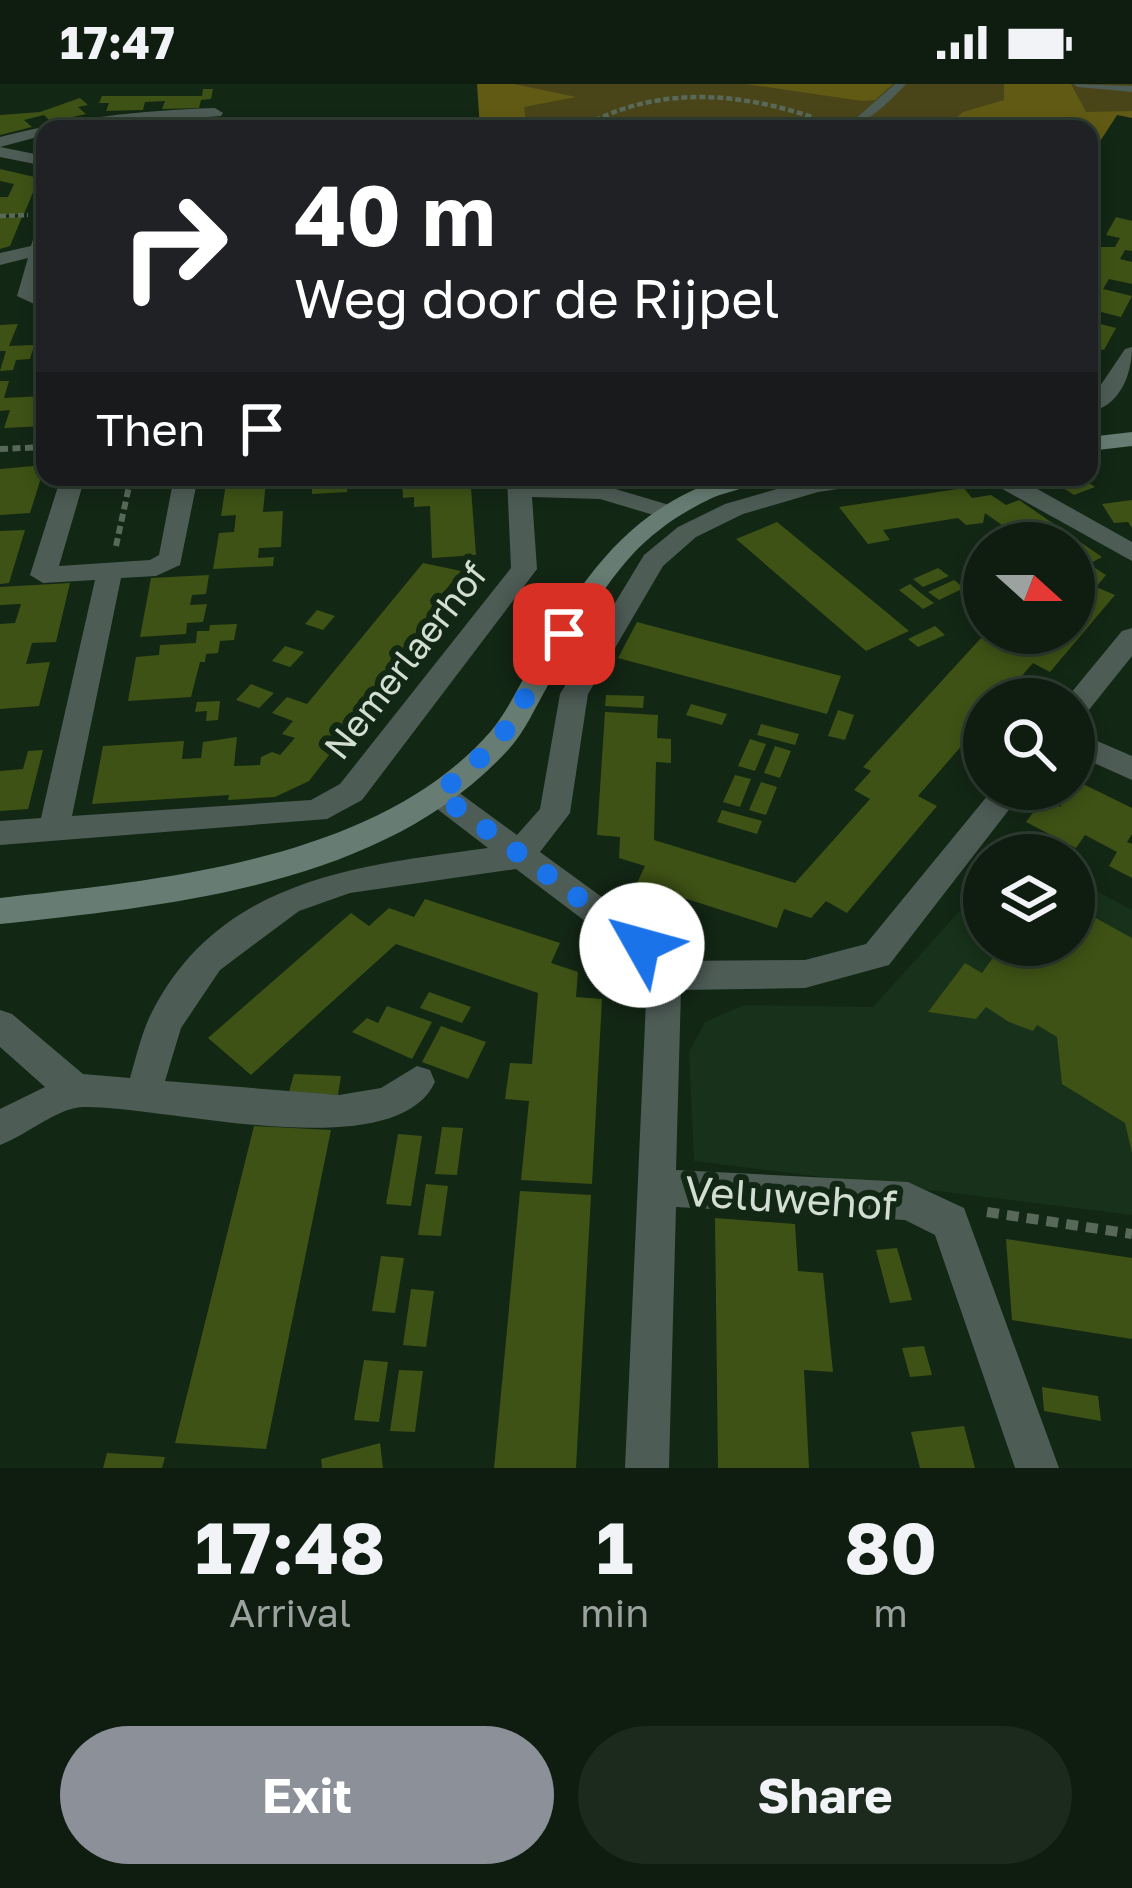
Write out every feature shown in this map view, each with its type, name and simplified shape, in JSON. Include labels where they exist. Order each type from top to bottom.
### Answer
[{"type":"street","points":[[131,120],[214,113]]},
{"type":"street","points":[[0,142],[36,132]]},
{"type":"street","points":[[0,152],[36,159]]},
{"type":"street","points":[[0,260],[36,243]]},
{"type":"street","points":[[36,262],[27,296],[36,300]]},
{"type":"street","points":[[1101,401],[1129,365]]},
{"type":"street","points":[[1098,443],[1132,439]]},
{"type":"street","points":[[70,486],[43,575],[156,568],[171,559],[184,486]]},
{"type":"street","name":"Nemerlaerhof","points":[[0,833],[316,811],[351,792],[524,569],[520,486]]},
{"type":"street","name":"Nemerlaerhof","points":[[545,486],[602,493],[667,512]]},
{"type":"street","points":[[0,910],[227,880],[381,827],[439,794],[498,742],[608,562],[651,519],[716,486]]},
{"type":"street","points":[[143,1094],[165,1022],[208,959],[287,902],[348,880],[518,856],[555,813],[574,694],[653,561],[687,532],[734,509],[812,486]]},
{"type":"street","points":[[1013,486],[1132,553]]},
{"type":"street","points":[[54,829],[110,571]]},
{"type":"street","points":[[1095,683],[1132,637]]},
{"type":"street","points":[[1095,752],[1132,769]]},
{"type":"street","points":[[439,794],[642,945],[664,976],[806,974],[877,955],[993,810]]},
{"type":"street","name":"Veluwehof","points":[[647,1468],[664,976]]},
{"type":"street","points":[[0,1024],[75,1090]]},
{"type":"street","points":[[0,1128],[75,1090],[339,1112],[388,1103],[417,1082]]},
{"type":"street","name":"Veluwehof","points":[[656,1187],[908,1201],[950,1222]]},
{"type":"street","points":[[950,1222],[1037,1468]]},
{"type":"lane","points":[[860,120],[901,84]]},
{"type":"lane","points":[[1078,84],[1132,88]]},
{"type":"path","points":[[590,120],[630,104],[713,97],[783,105],[816,120]]},
{"type":"path","points":[[0,449],[36,447]]},
{"type":"path","points":[[110,571],[129,486]]},
{"type":"path","points":[[950,1222],[993,1211],[1132,1234]]},
{"type":"shaded area","points":[[477,84],[514,84],[576,97],[524,107],[526,120],[479,120]]},
{"type":"shaded area","points":[[481,84],[1132,84],[1132,115],[1117,115],[1098,144],[1098,120],[484,120]]},
{"type":"shaded area","points":[[746,84],[893,84],[875,100],[862,101]]},
{"type":"shaded area","points":[[1004,84],[1071,84],[1086,112],[1132,111],[1132,118],[1117,115],[1098,144],[1098,120],[954,120],[963,112],[1004,100]]},
{"type":"shaded area","points":[[1095,890],[1132,910],[1132,1215],[694,1161],[689,1052],[705,1022],[744,1005],[873,1007],[963,907],[963,966],[1095,966]]},
{"type":"building","points":[[203,89],[213,89],[211,99],[201,100],[199,108],[162,109],[165,101],[145,102],[143,110],[106,111],[109,103],[99,103],[102,96],[202,96]]},
{"type":"building","points":[[80,98],[88,105],[78,107],[86,114],[60,120],[44,115],[24,120],[32,127],[0,135],[0,115],[40,112]]},
{"type":"building","points":[[0,169],[36,177],[24,214],[0,215],[0,197],[8,197],[14,184],[0,181]]},
{"type":"building","points":[[22,217],[10,246],[0,249],[0,218]]},
{"type":"building","points":[[1116,217],[1132,221],[1132,251],[1125,250],[1120,259],[1132,262],[1132,284],[1109,279],[1103,289],[1132,296],[1121,317],[1098,311],[1098,247],[1115,247],[1120,238],[1106,235]]},
{"type":"building","points":[[1098,323],[1116,328],[1104,350],[1098,349]]},
{"type":"building","points":[[18,324],[9,346],[33,345],[36,337],[30,359],[16,360],[13,370],[0,371],[6,351],[0,351],[0,325]]},
{"type":"building","points":[[0,381],[9,381],[4,398],[36,396],[36,426],[4,428],[10,410],[0,411]]},
{"type":"building","points":[[36,466],[38,486],[30,513],[0,515],[0,469]]},
{"type":"building","points":[[226,486],[266,486],[263,512],[283,511],[281,547],[259,548],[258,558],[274,557],[273,566],[213,569],[219,533],[234,532],[236,515],[221,516]]},
{"type":"building","points":[[312,486],[347,486],[347,492],[312,494]]},
{"type":"building","points":[[402,486],[471,488],[476,555],[432,558],[430,506],[414,507],[414,497],[403,498]]},
{"type":"building","points":[[1060,486],[1095,487],[1074,495]]},
{"type":"building","points":[[964,488],[972,498],[991,495],[1006,505],[1019,500],[1051,522],[998,522],[985,513],[983,522],[958,518],[883,530],[890,540],[868,544],[839,507]]},
{"type":"building","points":[[1132,500],[1132,528],[1128,522],[1114,523],[1102,504]]},
{"type":"building","points":[[777,522],[909,631],[866,651],[736,539]]},
{"type":"building","points":[[25,530],[9,583],[0,584],[0,531]]},
{"type":"building","points":[[423,563],[461,571],[443,593],[449,595],[326,748],[333,750],[309,781],[275,797],[228,800],[229,795],[92,804],[103,746],[184,741],[182,759],[201,758],[203,742],[237,737],[234,766],[260,765],[261,757],[272,752],[280,755],[295,738],[282,734],[293,721],[272,713],[287,697],[307,704]]},
{"type":"building","points":[[938,568],[949,576],[923,587],[913,579]]},
{"type":"building","points":[[1095,568],[1106,575],[1096,587],[1115,595],[1095,619]]},
{"type":"building","points":[[209,575],[206,594],[192,595],[190,605],[207,604],[203,622],[187,623],[186,634],[140,637],[151,578]]},
{"type":"building","points":[[954,580],[963,587],[939,600],[928,592]]},
{"type":"building","points":[[70,583],[56,642],[32,643],[26,664],[50,662],[39,706],[0,709],[0,624],[15,623],[21,604],[0,605],[0,587]]},
{"type":"building","points":[[910,584],[934,603],[923,609],[899,590]]},
{"type":"building","points":[[317,610],[335,616],[323,630],[305,624]]},
{"type":"building","points":[[637,622],[841,676],[827,714],[618,658]]},
{"type":"building","points":[[237,624],[234,640],[220,641],[218,653],[206,654],[205,662],[200,662],[191,697],[128,701],[136,657],[159,655],[160,645],[196,643],[197,631],[209,631],[210,625]]},
{"type":"building","points":[[935,626],[945,635],[918,647],[908,639]]},
{"type":"building","points":[[285,646],[304,652],[290,667],[272,661]]},
{"type":"building","points":[[966,654],[1065,654],[1050,672],[1033,663],[1020,678],[963,678],[963,744],[918,796],[937,806],[847,913],[826,901],[811,918],[784,909],[777,928],[637,883],[645,866],[619,858],[620,837],[597,835],[605,712],[658,715],[657,738],[671,739],[671,763],[656,762],[654,840],[795,883],[870,799],[854,790],[871,771],[863,767]]},
{"type":"building","points":[[251,684],[274,693],[259,708],[236,700]]},
{"type":"building","points":[[606,695],[644,696],[643,708],[605,706]]},
{"type":"building","points":[[220,701],[218,720],[206,721],[207,711],[195,712],[197,702]]},
{"type":"building","points":[[691,704],[727,714],[722,725],[686,715]]},
{"type":"building","points":[[838,710],[854,715],[845,740],[828,736]]},
{"type":"building","points":[[761,724],[799,734],[795,745],[757,735]]},
{"type":"building","points":[[750,739],[766,744],[755,771],[738,766]]},
{"type":"building","points":[[775,746],[791,751],[780,778],[764,773]]},
{"type":"building","points":[[43,750],[28,809],[0,811],[0,771],[23,769],[28,751]]},
{"type":"building","points":[[735,775],[751,779],[740,807],[723,802]]},
{"type":"building","points":[[761,782],[777,787],[766,815],[749,810]]},
{"type":"building","points":[[1095,790],[1132,808],[1132,834],[1127,842],[1132,844],[1132,878],[1109,866],[1117,852],[1095,840],[1095,834],[1049,834],[1026,822],[1035,810],[1095,810]]},
{"type":"building","points":[[722,810],[762,821],[757,834],[717,822]]},
{"type":"building","points":[[425,899],[560,943],[551,963],[578,972],[576,997],[602,999],[592,1184],[521,1180],[529,1101],[505,1099],[510,1063],[532,1064],[538,993],[396,944],[251,1075],[208,1038],[351,913],[369,926],[389,908],[414,917]]},
{"type":"building","points":[[1095,918],[1132,938],[1132,1153],[1125,1123],[1062,1084],[1057,1037],[1037,1025],[1033,1031],[1009,1022],[986,1007],[976,1019],[928,1012],[963,966],[982,973],[987,966],[1095,966]]},
{"type":"building","points":[[429,992],[471,1007],[462,1023],[420,1008]]},
{"type":"building","points":[[387,1006],[432,1022],[412,1059],[352,1032],[367,1018],[378,1023]]},
{"type":"building","points":[[441,1026],[486,1042],[468,1079],[422,1062]]},
{"type":"building","points":[[294,1074],[341,1076],[338,1095],[289,1092]]},
{"type":"building","points":[[254,1126],[331,1130],[266,1449],[175,1443]]},
{"type":"building","points":[[442,1127],[463,1128],[457,1175],[435,1174]]},
{"type":"building","points":[[398,1134],[422,1136],[411,1206],[386,1204]]},
{"type":"building","points":[[426,1184],[448,1186],[441,1236],[418,1235]]},
{"type":"building","points":[[520,1191],[591,1195],[576,1468],[494,1468]]},
{"type":"building","points":[[715,1218],[795,1224],[798,1271],[823,1273],[833,1372],[804,1370],[809,1468],[718,1468]]},
{"type":"building","points":[[1006,1239],[1132,1258],[1132,1339],[1012,1320]]},
{"type":"building","points":[[897,1248],[912,1300],[890,1303],[876,1250]]},
{"type":"building","points":[[381,1256],[404,1258],[395,1313],[372,1311]]},
{"type":"building","points":[[411,1289],[434,1291],[426,1347],[403,1345]]},
{"type":"building","points":[[924,1346],[932,1375],[910,1377],[902,1348]]},
{"type":"building","points":[[364,1360],[388,1362],[379,1422],[354,1420]]},
{"type":"building","points":[[399,1370],[423,1371],[415,1432],[390,1431]]},
{"type":"building","points":[[1042,1387],[1098,1396],[1101,1421],[1044,1411]]},
{"type":"building","points":[[964,1426],[975,1468],[920,1468],[911,1432]]},
{"type":"building","points":[[380,1443],[383,1468],[322,1468],[321,1459]]},
{"type":"building","points":[[107,1453],[165,1457],[162,1468],[103,1468]]},
{"type":"route","points":[[564,634],[498,742],[439,794],[642,945]]}]
